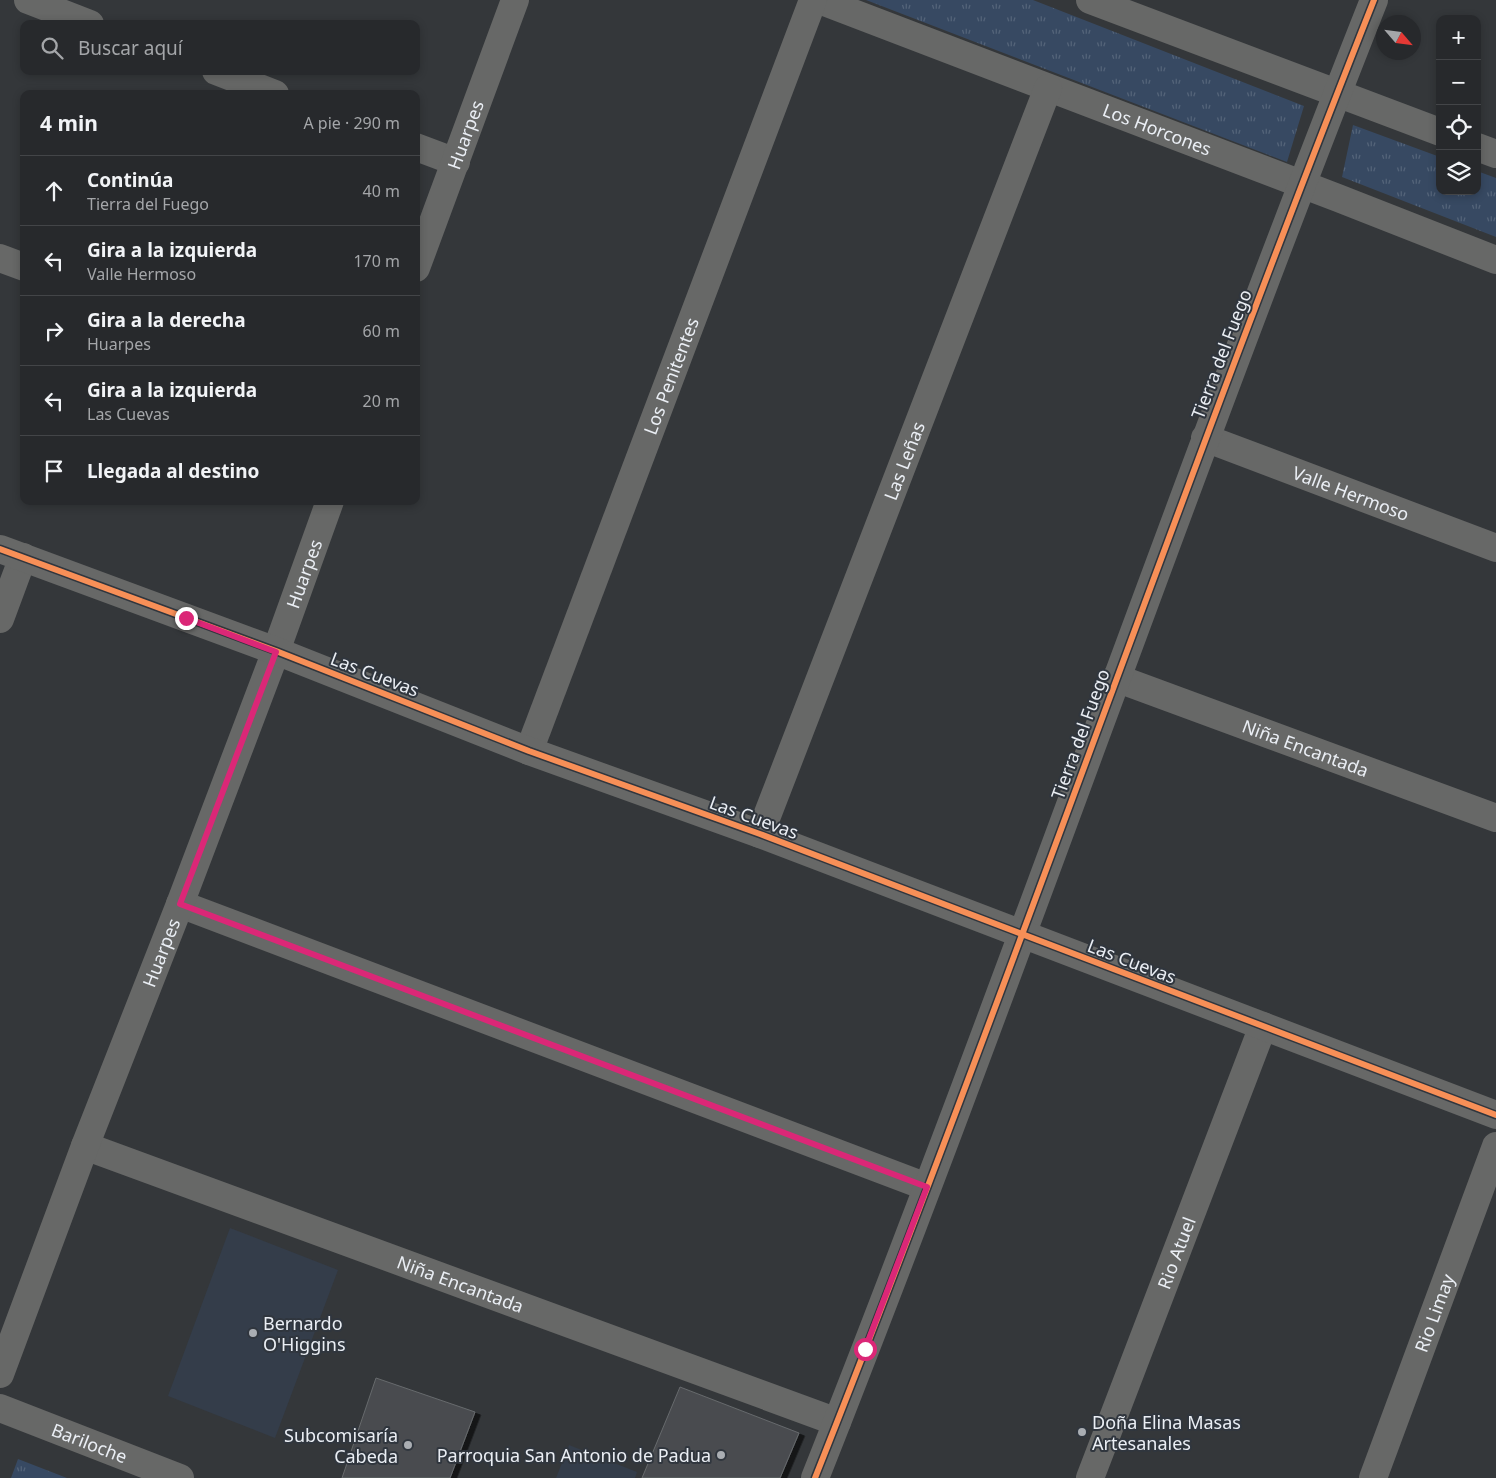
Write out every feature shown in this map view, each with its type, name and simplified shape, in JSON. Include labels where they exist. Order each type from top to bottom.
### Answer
[{"type":"street","points":[[28,0],[80,20]]},
{"type":"street","name":"Huarpes","points":[[420,257],[515,0]]},
{"type":"street","name":"Los Penitentes","points":[[529,751],[813,0]]},
{"type":"street","name":"Los Horcones","points":[[819,0],[1496,260]]},
{"type":"street","points":[[1090,0],[1436,130]]},
{"type":"street","name":"Tierra del Fuego","points":[[815,1478],[1023,935],[1116,678],[1301,184],[1374,0]]},
{"type":"street","points":[[226,75],[265,90]]},
{"type":"street","name":"Las Leñas","points":[[760,834],[1048,88]]},
{"type":"street","points":[[420,148],[456,162]]},
{"type":"street","points":[[1481,148],[1496,154]]},
{"type":"street","points":[[0,258],[20,266]]},
{"type":"street","name":"Valle Hermoso","points":[[1205,438],[1496,548]]},
{"type":"street","name":"Huarpes","points":[[0,1374],[85,1146],[276,652],[329,505]]},
{"type":"street","points":[[0,618],[12,553]]},
{"type":"street","name":"Las Cuevas","points":[[12,553],[276,652],[529,751],[760,834],[1496,1116]]},
{"type":"street","name":"Niña Encantada","points":[[1116,678],[1496,818]]},
{"type":"street","points":[[180,904],[927,1187]]},
{"type":"street","name":"Rio Atuel","points":[[1090,1478],[1263,1026]]},
{"type":"street","name":"Niña Encantada","points":[[85,1146],[837,1422]]},
{"type":"street","name":"Rio Limay","points":[[1373,1478],[1496,1146]]},
{"type":"street","name":"Bariloche","points":[[0,1408],[180,1478]]},
{"type":"shaded area","name":"Bernardo O'Higgins","points":[[230,1228],[338,1270],[275,1438],[168,1396]]},
{"type":"shaded area","points":[[569,1445],[637,1472],[635,1478],[556,1478]]},
{"type":"green space","points":[[866,0],[1033,0],[1304,106],[1287,162]]},
{"type":"green space","points":[[1353,125],[1436,156],[1436,195],[1481,195],[1481,172],[1496,178],[1496,237],[1342,177]]},
{"type":"green space","points":[[18,1459],[67,1478],[11,1478]]},
{"type":"building","name":"Subcomisaría Cabeda","points":[[376,1378],[475,1412],[450,1478],[342,1478]]},
{"type":"building","name":"Parroquia San Antonio de Padua","points":[[680,1387],[799,1433],[780,1478],[642,1478]]},
{"type":"cycle path","points":[[815,1478],[957,1109],[1232,369],[1374,0]]},
{"type":"cycle path","points":[[0,549],[276,651],[529,751],[760,834],[1496,1115]]},
{"type":"place","name":"Bernardo O'Higgins","points":[[253,1333]]},
{"type":"place","name":"Doña Elina Masas Artesanales","points":[[1082,1432]]},
{"type":"place","name":"Subcomisaría Cabeda","points":[[408,1445]]},
{"type":"place","name":"Parroquia San Antonio de Padua","points":[[721,1455]]},
{"type":"route","points":[[186,618],[276,652],[180,904],[927,1187],[865,1349]]}]
